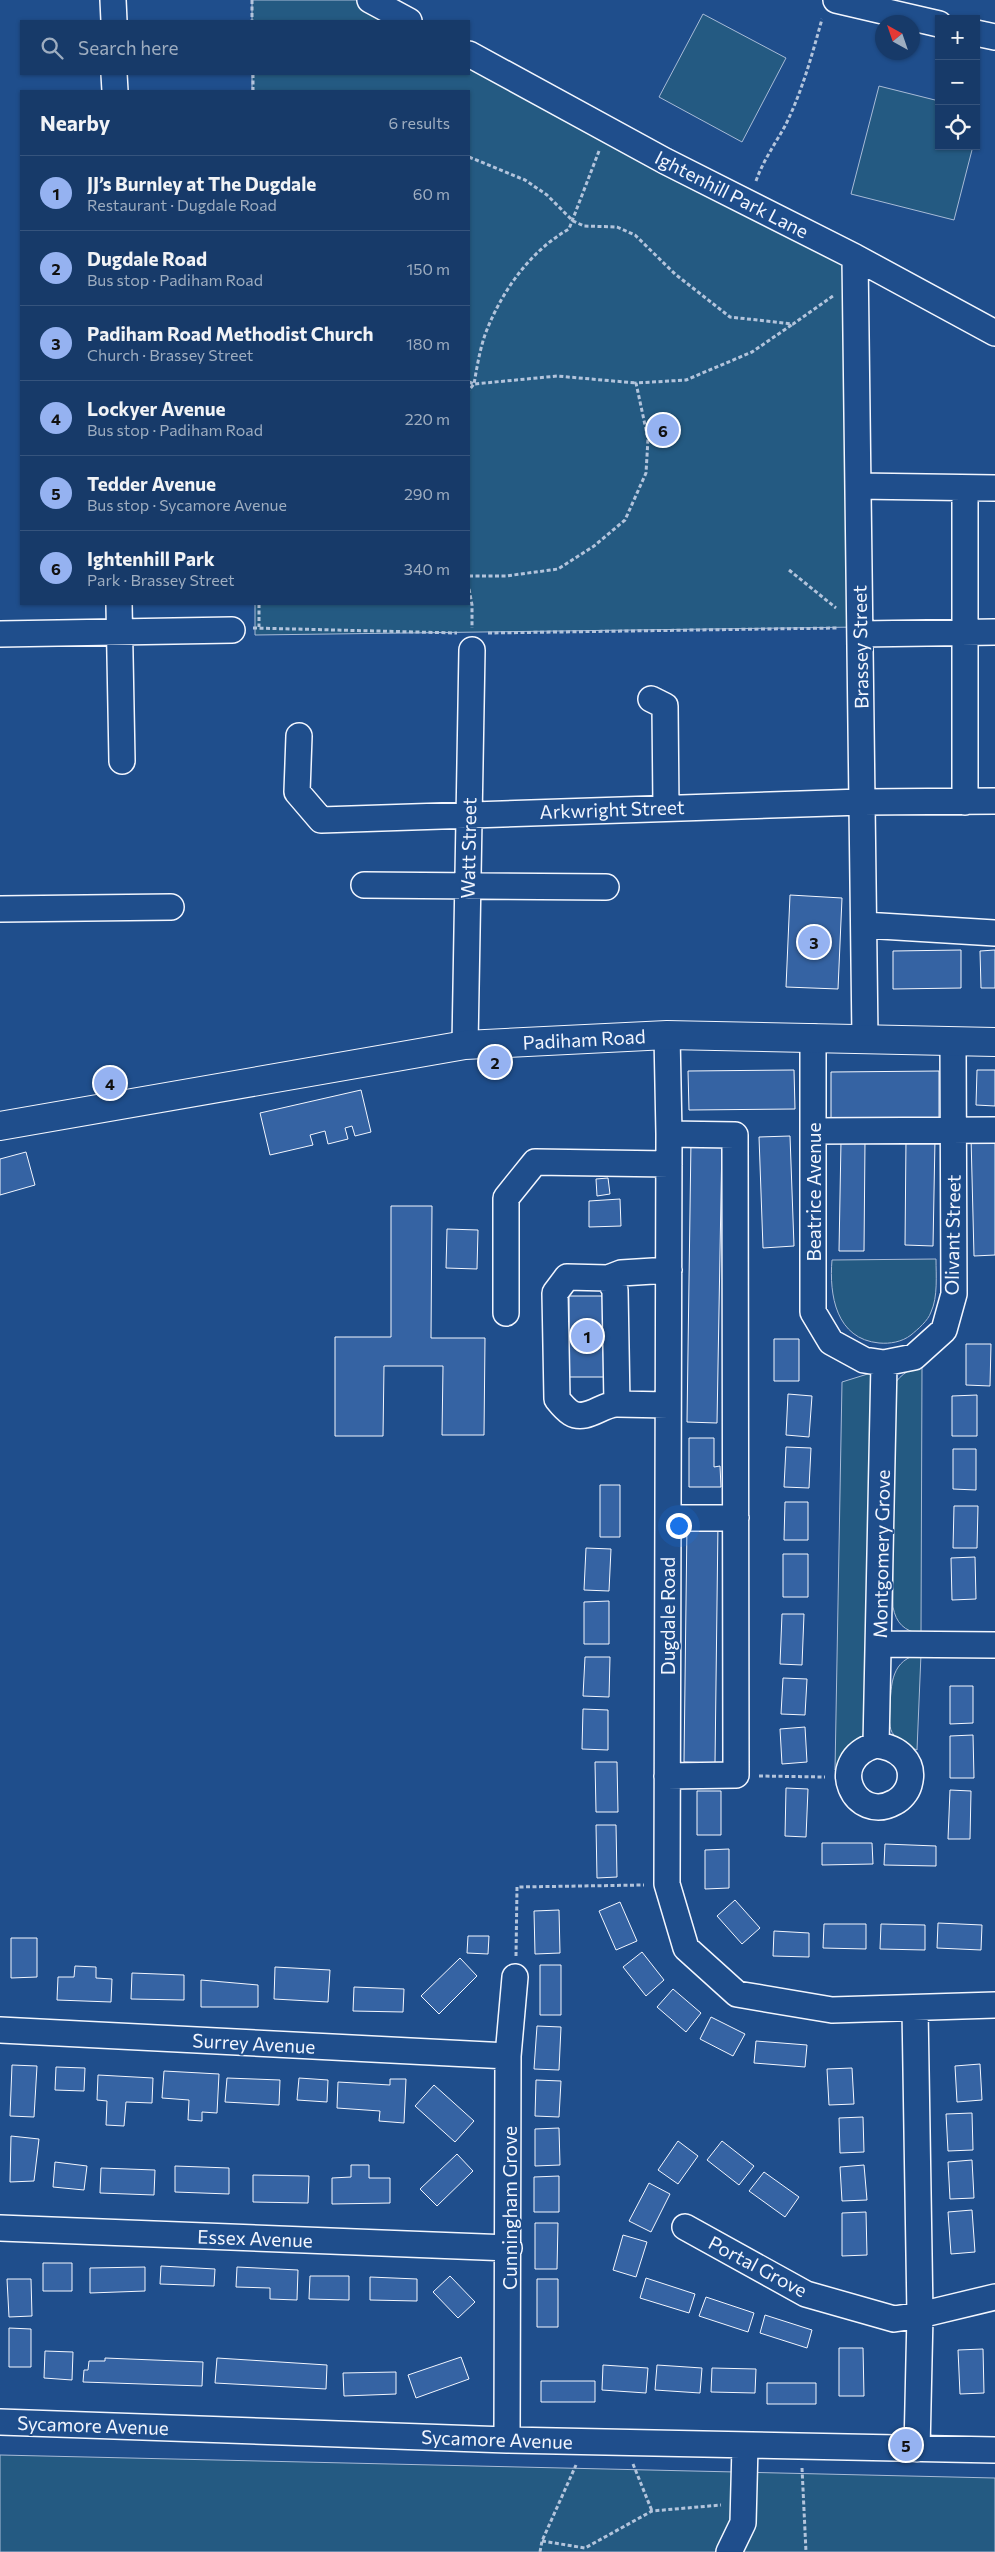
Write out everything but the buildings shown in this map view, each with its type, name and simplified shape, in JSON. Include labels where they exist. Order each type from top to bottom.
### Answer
[{"type":"main road","name":"Padiham Road","points":[[0,1126],[465,1045],[667,1035],[995,1042]]},
{"type":"street","points":[[113,0],[114,20]]},
{"type":"street","points":[[370,0],[407,20]]},
{"type":"street","points":[[829,8],[935,23]]},
{"type":"street","points":[[980,34],[995,37]]},
{"type":"street","name":"Ightenhill Park Lane","points":[[470,55],[607,130],[747,202],[855,268],[995,333]]},
{"type":"street","points":[[114,75],[115,90]]},
{"type":"street","name":"Brassey Street","points":[[855,268],[865,1038]]},
{"type":"street","points":[[858,486],[995,488]]},
{"type":"street","points":[[964,488],[966,802]]},
{"type":"street","points":[[119,605],[122,761]]},
{"type":"street","points":[[0,634],[232,630]]},
{"type":"street","points":[[860,630],[995,632]]},
{"type":"street","name":"Watt Street","points":[[465,1045],[466,887],[472,642]]},
{"type":"street","points":[[652,699],[665,706],[666,808]]},
{"type":"street","name":"Arkwright Street","points":[[298,736],[297,792],[321,820],[862,802],[995,801]]},
{"type":"street","points":[[364,884],[466,887],[606,887]]},
{"type":"street","points":[[0,909],[171,907]]},
{"type":"street","points":[[864,925],[995,933]]},
{"type":"street","name":"Dugdale Road","points":[[667,1035],[669,1134],[667,1884],[686,1948],[737,1994],[832,2010],[995,2005]]},
{"type":"street","name":"Beatrice Avenue","points":[[813,1037],[813,1312],[831,1342]]},
{"type":"street","name":"Olivant Street","points":[[831,1342],[864,1360],[884,1363],[914,1357],[944,1330],[954,1294],[953,1042]]},
{"type":"street","points":[[813,1131],[995,1130]]},
{"type":"street","points":[[667,1776],[736,1775],[735,1136],[669,1134]]},
{"type":"street","points":[[506,1313],[506,1198],[535,1162],[669,1164]]},
{"type":"street","points":[[668,1270],[621,1272],[608,1278],[567,1277],[555,1293],[557,1399],[572,1414],[585,1416],[611,1404],[668,1405]]},
{"type":"street","points":[[608,1278],[615,1290],[617,1404]]},
{"type":"street","name":"Montgomery Grove","points":[[876,1745],[880,1644],[884,1363]]},
{"type":"street","points":[[668,1518],[736,1518]]},
{"type":"street","points":[[880,1644],[995,1645]]},
{"type":"street","points":[[876,1745],[889,1746],[899,1752],[910,1767],[909,1786],[900,1800],[888,1806],[872,1807],[859,1800],[852,1792],[848,1777],[850,1766],[855,1756],[866,1748],[876,1745]]},
{"type":"street","name":"Cunningham Grove","points":[[508,2440],[508,2056],[515,1977]]},
{"type":"street","points":[[915,2008],[920,2315],[916,2449]]},
{"type":"street","name":"Surrey Avenue","points":[[0,2030],[508,2056]]},
{"type":"street","name":"Portal Grove","points":[[685,2227],[806,2294],[894,2318],[920,2315],[995,2297]]},
{"type":"street","name":"Essex Avenue","points":[[0,2228],[509,2248]]},
{"type":"street","name":"Sycamore Avenue","points":[[0,2422],[508,2440],[800,2448],[995,2450]]},
{"type":"street","points":[[730,2552],[743,2523],[745,2446]]},
{"type":"path","points":[[252,0],[252,20]]},
{"type":"path","points":[[747,202],[762,164],[785,125],[802,85],[829,8]]},
{"type":"path","points":[[253,75],[253,90]]},
{"type":"path","points":[[470,389],[474,384],[486,332],[506,294],[530,259],[553,238],[569,229],[607,130]]},
{"type":"path","points":[[470,156],[525,180],[548,195],[572,221],[584,226],[617,227],[635,235],[674,274],[730,317],[793,324]]},
{"type":"path","points":[[470,382],[474,384],[557,376],[636,383],[686,380],[752,352],[793,324],[855,268]]},
{"type":"path","points":[[470,576],[506,576],[558,569],[594,546],[625,520],[646,473],[648,439],[636,383]]},
{"type":"path","points":[[789,570],[860,630]]},
{"type":"path","points":[[470,594],[472,605],[472,642]]},
{"type":"path","points":[[259,605],[260,627],[472,642],[860,630]]},
{"type":"path","points":[[758,1776],[848,1777]]},
{"type":"path","points":[[515,1977],[517,1887],[667,1884]]},
{"type":"path","points":[[540,2552],[542,2541],[586,2442]]},
{"type":"path","points":[[624,2443],[652,2511]]},
{"type":"path","points":[[800,2448],[806,2552]]},
{"type":"path","points":[[542,2541],[585,2548],[652,2511],[744,2503]]},
{"type":"shaded area","points":[[252,0],[376,0],[414,20],[252,20]]},
{"type":"shaded area","points":[[703,14],[786,58],[742,142],[659,97]]},
{"type":"shaded area","points":[[470,51],[855,257],[860,627],[255,635],[255,605],[470,605],[470,90],[252,90],[252,75],[470,75]]},
{"type":"shaded area","points":[[879,86],[935,100],[935,150],[972,150],[954,220],[851,194]]},
{"type":"shaded area","points":[[936,1259],[935,1300],[928,1319],[911,1335],[896,1342],[879,1343],[865,1340],[853,1333],[844,1324],[834,1301],[831,1273],[832,1260]]},
{"type":"shaded area","points":[[922,1365],[921,1634],[905,1628],[896,1618],[893,1607],[891,1391],[896,1381],[904,1374]]},
{"type":"shaded area","points":[[874,1372],[866,1729],[835,1770],[842,1382]]},
{"type":"shaded area","points":[[921,1654],[917,1750],[902,1743],[892,1732],[890,1700],[892,1682],[898,1667],[911,1657]]},
{"type":"shaded area","points":[[0,2455],[995,2478],[995,2552],[0,2552]]},
{"type":"place","name":"Ightenhill Park","points":[[663,430]]},
{"type":"place","name":"Padiham Road Methodist Church","points":[[814,942]]},
{"type":"place","name":"Dugdale Road","points":[[495,1062]]},
{"type":"place","name":"Lockyer Avenue","points":[[110,1083]]},
{"type":"place","name":"JJ’s Burnley at The Dugdale","points":[[587,1336]]},
{"type":"place","name":"Tedder Avenue","points":[[906,2445]]}]
